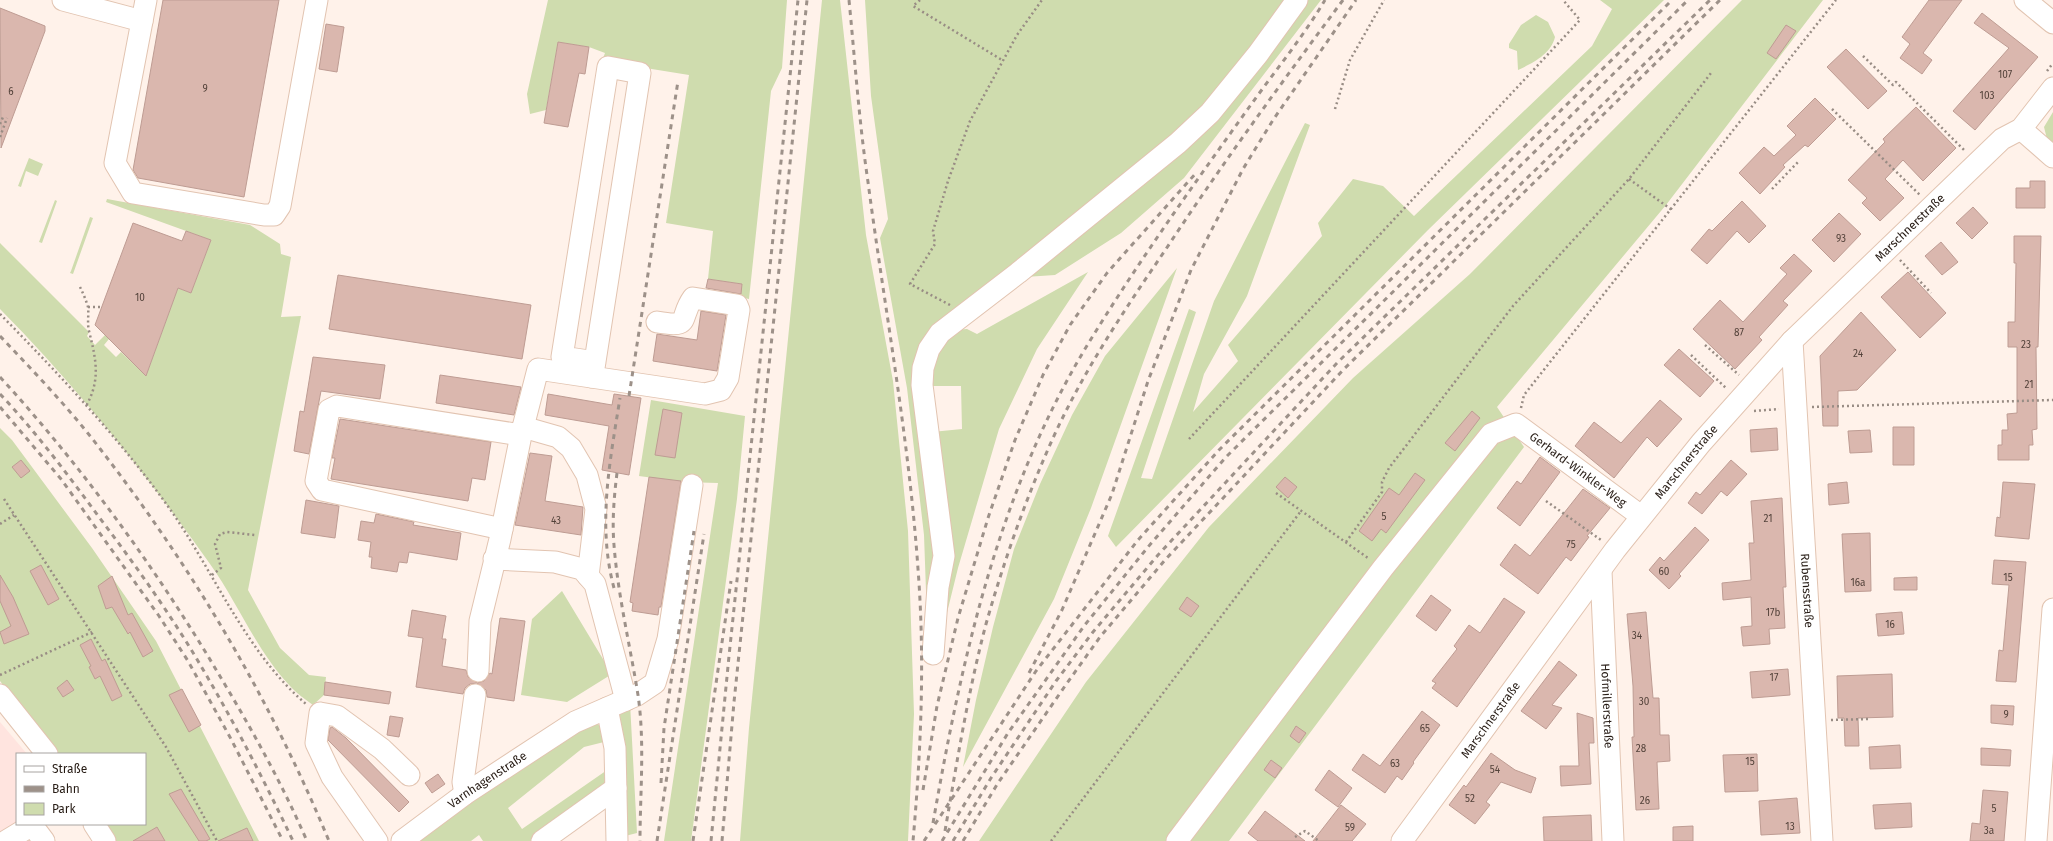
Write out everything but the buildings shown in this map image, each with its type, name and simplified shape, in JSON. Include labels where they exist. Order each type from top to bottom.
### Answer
[{"type":"street","points":[[63,0],[142,21]]},
{"type":"street","points":[[146,0],[115,163],[133,193],[264,215],[274,215],[280,206],[317,0]]},
{"type":"street","points":[[933,654],[938,587],[944,556],[922,385],[923,368],[929,349],[940,333],[1018,273],[1178,143],[1210,113],[1258,54],[1297,0]]},
{"type":"street","points":[[2025,0],[2053,24]]},
{"type":"street","points":[[593,369],[640,72],[608,67],[562,357],[593,369],[704,394],[721,390],[728,378],[739,310],[737,305],[693,298],[688,305],[686,315],[682,322],[675,325],[657,322]]},
{"type":"street","points":[[2053,88],[2021,129],[2053,157]]},
{"type":"street","name":"Marschnerstraße","points":[[1408,837],[1640,516],[1701,443],[1792,341],[2002,139],[2021,129]]},
{"type":"street","name":"Rubensstraße","points":[[1792,341],[1822,841]]},
{"type":"street","points":[[478,671],[480,621],[502,529],[522,431],[538,369],[593,369]]},
{"type":"street","points":[[502,529],[322,490],[316,481],[329,410],[338,406],[558,437],[571,448],[588,475],[596,509],[588,576]]},
{"type":"street","points":[[1177,841],[1383,568],[1490,434],[1516,424]]},
{"type":"street","name":"Gerhard-Winkler-Weg","points":[[1516,424],[1640,516]]},
{"type":"street","name":"Varnhagenstraße","points":[[402,841],[465,794],[575,722],[638,695],[655,683],[668,639],[692,485]]},
{"type":"street","points":[[494,559],[555,562],[582,569],[595,584],[626,700]]},
{"type":"street","name":"Hofmillerstraße","points":[[1601,571],[1614,841]]},
{"type":"street","points":[[2036,841],[2053,609]]},
{"type":"street","points":[[0,695],[46,753]]},
{"type":"street","points":[[465,794],[463,782],[475,695]]},
{"type":"street","points":[[607,708],[615,748],[617,841]]},
{"type":"street","points":[[377,841],[332,777],[316,743],[320,713],[337,716],[382,749],[409,776]]},
{"type":"street","points":[[542,841],[616,788]]},
{"type":"street","points":[[95,825],[105,841]]},
{"type":"street","points":[[6,841],[37,830]]},
{"type":"path","points":[[920,0],[913,6],[1002,60]]},
{"type":"path","points":[[966,313],[910,284],[935,244],[933,231],[955,161],[970,121],[1002,60],[1017,35],[1042,0]]},
{"type":"path","points":[[1335,109],[1350,60],[1384,0]]},
{"type":"path","points":[[1189,439],[1580,20],[1563,0]]},
{"type":"path","points":[[1516,424],[1524,395],[1672,210],[1836,0]]},
{"type":"path","points":[[1863,56],[1893,85],[1896,82],[1969,155]]},
{"type":"path","points":[[1346,542],[1382,492],[1382,482],[1389,468],[1513,306],[1629,179],[1711,73]]},
{"type":"path","points":[[1832,109],[1932,206]]},
{"type":"path","points":[[0,124],[3,117]]},
{"type":"path","points":[[0,137],[7,118]]},
{"type":"path","points":[[1772,189],[1799,161]]},
{"type":"path","points":[[1629,179],[1672,210]]},
{"type":"path","points":[[1889,248],[1931,293]]},
{"type":"path","points":[[80,287],[88,307],[89,327],[94,343],[97,374],[91,397],[86,406]]},
{"type":"path","points":[[88,307],[102,306]]},
{"type":"path","points":[[0,314],[44,359],[113,436],[168,506],[252,641],[286,685],[306,704],[320,713]]},
{"type":"path","points":[[1705,345],[1739,376]]},
{"type":"path","points":[[1691,355],[1727,388]]},
{"type":"path","points":[[1750,411],[1796,408],[2053,400]]},
{"type":"path","points":[[1276,493],[1383,568]]},
{"type":"path","points":[[4,499],[166,747],[217,841]]},
{"type":"path","points":[[1546,501],[1615,550]]},
{"type":"path","points":[[1051,841],[1301,511]]},
{"type":"path","points":[[0,524],[14,515]]},
{"type":"path","points":[[212,575],[221,568],[215,544],[220,534],[227,532],[255,535]]},
{"type":"path","points":[[0,676],[92,632]]},
{"type":"path","points":[[1814,720],[1870,719]]},
{"type":"path","points":[[1295,837],[1305,831],[1319,841]]},
{"type":"shaded area","points":[[0,722],[26,753],[16,753],[16,825],[0,833]]},
{"type":"green space","points":[[548,0],[787,0],[782,68],[771,91],[749,299],[740,297],[742,284],[708,279],[713,231],[666,223],[689,75],[602,61],[605,53],[589,47],[558,42],[546,110],[530,114],[527,94]]},
{"type":"green space","points":[[822,0],[840,0],[866,235],[893,381],[908,531],[914,714],[908,841],[740,841],[749,728]]},
{"type":"green space","points":[[865,0],[1288,0],[1233,82],[926,349],[934,556],[927,619],[924,535],[907,388],[880,238],[888,219],[871,96]]},
{"type":"green space","points":[[1303,0],[1321,0],[1184,178],[1121,233],[1055,275],[1025,277],[1118,196]]},
{"type":"green space","points":[[1600,0],[1664,0],[1428,230],[1116,547],[1108,536],[1189,309],[1196,312],[1141,478],[1152,479],[1214,301],[1305,123],[1310,125],[1247,296],[1204,374],[1193,412],[1238,361],[1228,345],[1322,236],[1318,223],[1353,179],[1383,186],[1414,216],[1592,46],[1612,9]]},
{"type":"green space","points":[[1742,0],[1823,0],[1666,205],[1497,407],[1524,447],[1229,841],[979,841],[1086,682],[1209,527],[1353,378],[1470,274]]},
{"type":"green space","points":[[1536,15],[1548,22],[1555,37],[1550,48],[1541,57],[1518,70],[1517,51],[1509,48],[1509,44],[1521,25]]},
{"type":"green space","points":[[2053,112],[2053,146],[2047,139],[2044,127]]},
{"type":"green space","points":[[29,158],[43,164],[38,176],[26,171],[21,187],[18,186]]},
{"type":"green space","points":[[107,199],[250,225],[280,244],[281,254],[291,257],[281,317],[301,316],[248,590],[280,648],[309,675],[326,677],[324,695],[313,705],[295,691],[278,672],[257,642],[230,594],[210,564],[161,497],[110,432],[57,370],[0,309],[0,243],[89,332],[87,336],[95,345],[105,335],[109,339],[104,345],[116,357],[121,352],[146,376],[178,288],[191,293],[211,240],[106,202]]},
{"type":"green space","points":[[55,200],[57,201],[42,243],[39,242]]},
{"type":"green space","points":[[90,217],[93,218],[73,274],[70,273]]},
{"type":"green space","points":[[1177,268],[1091,508],[1054,599],[963,767],[976,700],[993,627],[1014,549],[1040,484],[1072,415],[1105,356]]},
{"type":"green space","points":[[1088,272],[1037,349],[999,429],[958,568],[943,629],[932,432],[962,429],[961,386],[929,386],[937,342],[955,330],[967,329],[977,334]]},
{"type":"green space","points":[[651,400],[745,416],[737,499],[691,841],[664,841],[718,483],[683,482],[639,476]]},
{"type":"green space","points":[[0,428],[12,440],[92,548],[156,641],[259,841],[116,841],[106,825],[146,825],[146,753],[56,753],[0,681]]},
{"type":"green space","points":[[562,591],[612,674],[567,702],[521,695],[532,619]]},
{"type":"green space","points":[[630,703],[637,833],[625,836],[618,722],[619,712]]},
{"type":"green space","points":[[590,722],[600,725],[604,742],[584,747],[508,808],[522,829],[610,768],[610,779],[533,841],[483,841],[479,835],[471,841],[416,841],[479,795]]},
{"type":"railway","points":[[711,841],[798,0]]},
{"type":"railway","points":[[722,841],[734,702],[807,0]]},
{"type":"railway","points":[[849,0],[862,136],[903,423],[918,569],[922,671],[920,739],[913,841]]},
{"type":"railway","points":[[933,823],[957,699],[971,637],[988,576],[1007,516],[1030,457],[1057,400],[1088,344],[1146,253],[1259,93],[1298,41],[1325,0]]},
{"type":"railway","points":[[945,831],[968,701],[986,624],[1023,512],[1061,421],[1103,345],[1187,217],[1275,92],[1343,0]]},
{"type":"railway","points":[[1029,673],[1062,610],[1112,494],[1148,381],[1191,270],[1243,169],[1273,120],[1356,0]]},
{"type":"railway","points":[[924,841],[1036,671],[1138,540],[1219,450],[1672,0]]},
{"type":"railway","points":[[942,841],[1008,733],[1084,626],[1148,547],[1226,457],[1688,0]]},
{"type":"railway","points":[[953,841],[991,778],[1056,681],[1093,632],[1158,555],[1337,363],[1710,0]]},
{"type":"railway","points":[[963,841],[998,783],[1100,637],[1165,560],[1344,369],[1720,0]]},
{"type":"railway","points":[[629,396],[678,81]]},
{"type":"railway","points":[[923,790],[937,706],[958,618],[988,518],[1015,440],[1043,375],[1070,325],[1107,273],[1196,173]]},
{"type":"railway","points":[[0,336],[77,420],[168,542],[199,590],[256,687],[282,738],[329,841]]},
{"type":"railway","points":[[0,377],[62,449],[91,486],[120,524],[174,602],[258,741],[307,841]]},
{"type":"railway","points":[[0,394],[26,423],[64,470],[137,568],[173,620],[234,724],[293,841]]},
{"type":"railway","points":[[614,588],[606,541],[606,517],[609,469],[620,398]]},
{"type":"railway","points":[[0,407],[61,479],[159,616],[188,661],[231,739],[283,841]]},
{"type":"railway","points":[[617,473],[613,527],[614,545],[621,602],[640,713],[642,768],[640,841]]},
{"type":"railway","points":[[661,783],[664,728],[694,531]]},
{"type":"railway","points":[[657,841],[704,534]]},
{"type":"railway","points":[[693,841],[731,581]]}]
